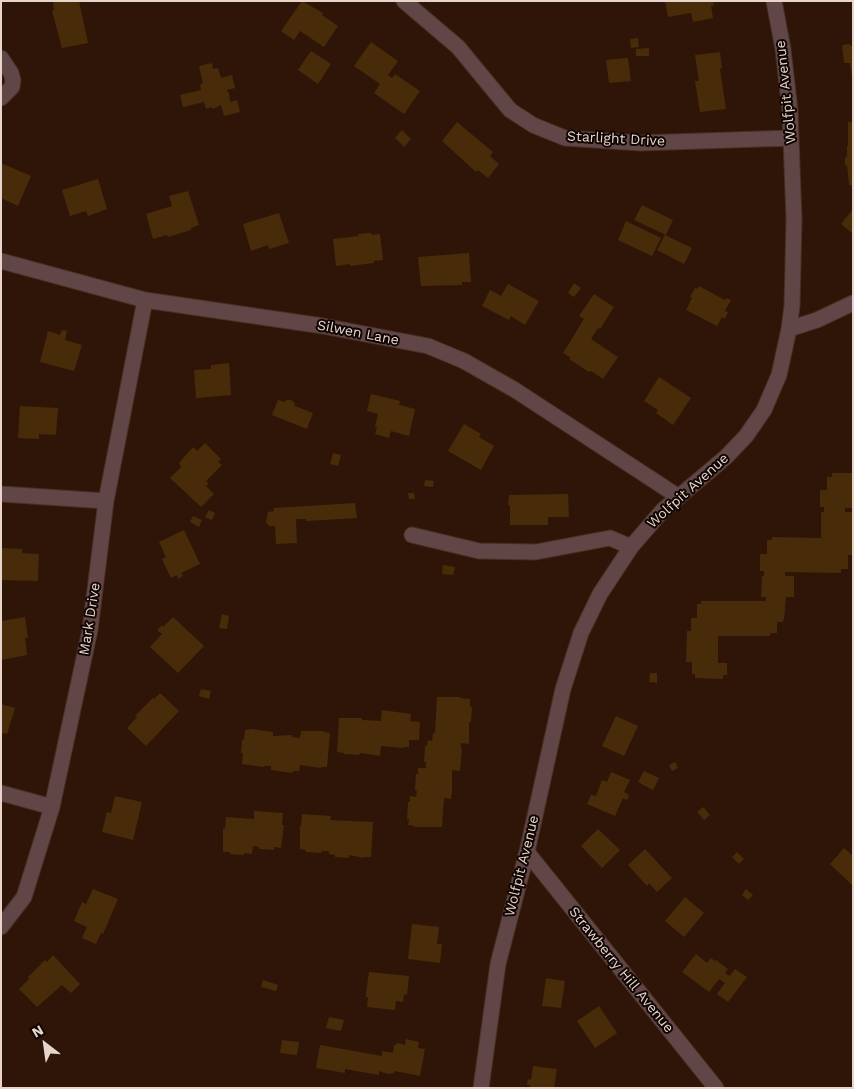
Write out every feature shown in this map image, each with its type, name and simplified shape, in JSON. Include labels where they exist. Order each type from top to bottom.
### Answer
[{"type":"street","name":"Starlight Drive","points":[[404,1],[458,47],[510,110],[533,125],[565,138],[640,143],[791,138]]},
{"type":"street","name":"Wolfpit Avenue","points":[[481,1088],[498,964],[527,852],[557,712],[575,648],[587,619],[600,594],[631,547],[653,520],[726,457],[746,436],[759,418],[779,375],[789,329],[793,265],[791,138],[783,50],[774,1]]},
{"type":"street","points":[[1,58],[14,80],[12,87],[1,98]]},
{"type":"street","name":"Silwen Lane","points":[[1,261],[146,300],[323,326],[428,346],[464,361],[502,382],[679,497]]},
{"type":"street","name":"Mark Drive","points":[[1,927],[24,898],[52,807],[90,630],[106,501],[146,300]]},
{"type":"street","points":[[789,329],[818,320],[853,303]]},
{"type":"street","points":[[1,494],[106,501]]},
{"type":"street","points":[[412,535],[479,551],[536,552],[610,538],[631,547]]},
{"type":"street","points":[[1,793],[52,807]]},
{"type":"street","name":"Strawberry Hill Avenue","points":[[527,852],[716,1088]]},
{"type":"building","points":[[79,1],[88,43],[62,48],[52,11],[54,10],[53,2]]},
{"type":"building","points":[[302,1],[323,13],[322,15],[338,26],[324,47],[300,31],[294,40],[281,31]]},
{"type":"building","points":[[665,1],[713,1],[714,5],[711,6],[713,18],[693,22],[691,13],[668,17]]},
{"type":"building","points":[[638,38],[639,47],[631,48],[630,39]]},
{"type":"building","points":[[371,42],[398,61],[388,75],[392,78],[395,74],[420,91],[404,114],[374,93],[380,84],[354,66]]},
{"type":"building","points":[[850,44],[850,46],[853,45],[852,78],[850,63],[844,63],[842,45]]},
{"type":"building","points":[[649,48],[649,56],[636,56],[636,49]]},
{"type":"building","points":[[311,51],[331,64],[318,84],[298,70]]},
{"type":"building","points":[[720,52],[722,68],[720,69],[726,109],[700,112],[695,81],[699,81],[695,55]]},
{"type":"building","points":[[628,58],[631,81],[609,83],[606,60]]},
{"type":"building","points":[[212,63],[213,69],[218,68],[221,78],[232,75],[235,88],[227,90],[227,92],[229,92],[230,102],[237,100],[240,112],[224,116],[221,105],[213,109],[212,107],[206,109],[204,102],[183,107],[180,95],[201,90],[200,84],[203,84],[199,66]]},
{"type":"building","points":[[457,122],[493,152],[490,156],[499,164],[488,178],[478,170],[476,172],[442,141]]},
{"type":"building","points":[[848,122],[853,122],[853,185],[849,185],[847,165],[845,166],[848,146]]},
{"type":"building","points":[[402,130],[411,139],[404,147],[395,138]]},
{"type":"building","points":[[1,163],[31,176],[18,206],[1,198]]},
{"type":"building","points":[[98,179],[107,209],[88,216],[86,211],[70,216],[62,190]]},
{"type":"building","points":[[188,191],[199,225],[191,228],[191,230],[168,237],[167,235],[153,239],[146,214],[172,206],[169,196]]},
{"type":"building","points":[[642,205],[673,220],[666,235],[634,220]]},
{"type":"building","points":[[853,209],[853,234],[841,224]]},
{"type":"building","points":[[279,213],[289,243],[269,249],[268,245],[251,251],[243,224]]},
{"type":"building","points":[[626,221],[661,238],[652,256],[618,240]]},
{"type":"building","points":[[371,233],[372,235],[380,234],[383,260],[374,261],[374,263],[336,266],[333,239]]},
{"type":"building","points":[[665,235],[692,248],[684,264],[657,250]]},
{"type":"building","points":[[469,253],[471,282],[462,282],[462,285],[421,286],[418,257]]},
{"type":"building","points":[[574,283],[581,288],[574,297],[568,293]]},
{"type":"building","points":[[508,284],[539,301],[525,325],[511,316],[509,320],[482,306],[490,290],[501,296]]},
{"type":"building","points":[[699,286],[725,300],[726,298],[731,300],[725,311],[728,312],[725,319],[722,317],[717,326],[686,310],[692,298],[690,297],[695,288],[697,289]]},
{"type":"building","points":[[594,294],[614,307],[591,339],[618,357],[603,379],[569,359],[571,358],[563,353],[584,319],[579,316]]},
{"type":"building","points":[[62,330],[67,331],[65,340],[82,345],[74,371],[40,362],[48,331],[60,335]]},
{"type":"building","points":[[229,363],[231,395],[196,398],[194,370],[211,369],[211,365]]},
{"type":"building","points":[[659,377],[691,398],[673,425],[656,413],[658,410],[644,401]]},
{"type":"building","points":[[371,394],[400,401],[399,405],[415,409],[409,436],[391,431],[389,438],[375,434],[378,414],[367,411]]},
{"type":"building","points":[[278,400],[285,402],[291,400],[295,406],[313,413],[307,429],[272,415]]},
{"type":"building","points":[[20,406],[58,408],[56,435],[39,434],[39,439],[18,438]]},
{"type":"building","points":[[464,424],[481,434],[479,437],[494,446],[481,470],[448,451]]},
{"type":"building","points":[[205,443],[221,459],[218,462],[222,465],[206,481],[209,484],[206,486],[214,494],[201,507],[170,478],[181,467],[179,463],[193,447],[197,451]]},
{"type":"building","points":[[333,453],[341,455],[338,466],[330,464]]},
{"type":"building","points":[[832,473],[853,473],[853,508],[845,508],[845,512],[853,512],[853,555],[848,555],[848,569],[841,569],[841,573],[785,572],[785,576],[794,576],[794,597],[786,597],[784,620],[783,622],[777,622],[777,633],[770,633],[770,636],[718,636],[718,663],[727,663],[727,675],[723,675],[723,679],[695,678],[695,674],[692,674],[692,662],[686,662],[687,631],[691,631],[691,618],[697,618],[697,604],[701,604],[701,601],[766,601],[766,597],[761,597],[764,571],[760,571],[760,554],[767,554],[767,540],[772,540],[772,537],[821,538],[821,512],[824,512],[824,507],[820,507],[820,490],[827,490],[827,477],[832,477]]},
{"type":"building","points":[[425,480],[434,481],[433,487],[424,486]]},
{"type":"building","points":[[408,493],[414,493],[415,499],[409,499]]},
{"type":"building","points":[[568,494],[569,517],[548,517],[548,525],[510,525],[509,495]]},
{"type":"building","points":[[355,503],[357,518],[306,521],[306,519],[296,519],[297,543],[276,544],[275,526],[269,526],[266,522],[268,512],[274,511],[274,508]]},
{"type":"building","points":[[209,510],[215,513],[212,520],[205,517]]},
{"type":"building","points":[[193,516],[202,520],[199,527],[190,522]]},
{"type":"building","points":[[184,530],[200,564],[181,573],[183,576],[178,579],[177,575],[171,578],[162,559],[166,557],[159,542]]},
{"type":"building","points":[[1,548],[22,549],[22,553],[39,554],[38,581],[1,580]]},
{"type":"building","points":[[443,565],[455,567],[453,575],[442,574]]},
{"type":"building","points":[[222,614],[229,616],[227,629],[219,628]]},
{"type":"building","points":[[25,617],[28,638],[25,638],[27,655],[1,660],[1,621]]},
{"type":"building","points":[[173,617],[204,646],[178,673],[150,647],[162,634],[157,630]]},
{"type":"building","points":[[650,673],[657,673],[657,683],[649,682]]},
{"type":"building","points":[[201,689],[211,691],[209,699],[199,696]]},
{"type":"building","points":[[160,693],[179,711],[146,746],[127,728],[137,717],[135,716]]},
{"type":"building","points":[[437,697],[470,699],[470,707],[472,707],[471,722],[469,722],[469,744],[461,743],[460,771],[452,770],[451,799],[444,798],[442,827],[414,827],[408,825],[408,802],[410,802],[410,796],[416,797],[416,774],[418,774],[418,768],[426,768],[426,762],[424,762],[425,746],[427,746],[428,740],[432,741],[433,733],[435,733]]},
{"type":"building","points":[[1,704],[15,708],[7,734],[1,733]]},
{"type":"building","points":[[382,710],[411,714],[410,721],[420,722],[419,740],[409,740],[409,747],[403,748],[381,746],[380,756],[337,752],[339,718],[362,718],[362,720],[381,721]]},
{"type":"building","points":[[616,716],[638,726],[624,756],[602,746]]},
{"type":"building","points":[[245,730],[273,732],[273,736],[292,735],[292,737],[300,738],[301,731],[324,731],[330,733],[327,767],[300,765],[299,771],[293,771],[292,773],[271,770],[271,766],[242,764],[242,740],[244,740]]},
{"type":"building","points":[[675,762],[678,768],[672,771],[669,765]]},
{"type":"building","points":[[644,771],[659,778],[653,790],[638,782]]},
{"type":"building","points":[[611,772],[630,780],[624,792],[629,795],[627,800],[623,798],[615,816],[587,804],[591,795],[596,796],[602,780],[607,782]]},
{"type":"building","points":[[115,796],[142,802],[133,840],[102,832],[107,812],[111,813]]},
{"type":"building","points":[[703,807],[710,815],[704,820],[697,812]]},
{"type":"building","points":[[254,811],[283,813],[282,825],[284,825],[281,848],[274,847],[274,850],[259,849],[259,847],[253,846],[252,854],[245,853],[244,855],[223,852],[223,829],[225,829],[226,817],[254,819]]},
{"type":"building","points":[[302,814],[331,816],[330,820],[373,822],[371,857],[364,858],[349,855],[349,858],[335,857],[335,855],[329,854],[329,851],[322,851],[321,853],[306,852],[306,850],[300,849]]},
{"type":"building","points":[[598,829],[620,850],[602,868],[581,846]]},
{"type":"building","points":[[844,848],[853,856],[853,886],[830,864]]},
{"type":"building","points":[[645,849],[672,878],[657,892],[649,883],[647,886],[628,865]]},
{"type":"building","points":[[737,852],[744,859],[739,864],[732,857]]},
{"type":"building","points":[[93,889],[118,899],[103,934],[101,933],[96,944],[82,938],[87,927],[74,921],[82,902],[86,904]]},
{"type":"building","points":[[746,889],[753,895],[748,900],[742,895]]},
{"type":"building","points":[[685,897],[704,913],[684,937],[665,921]]},
{"type":"building","points":[[412,924],[439,927],[437,944],[442,944],[440,963],[408,959]]},
{"type":"building","points":[[696,954],[707,963],[711,958],[716,960],[728,969],[725,973],[730,976],[735,969],[747,977],[728,1002],[717,994],[725,983],[719,979],[709,992],[682,972]]},
{"type":"building","points":[[53,955],[80,984],[71,993],[62,985],[37,1007],[19,989],[45,960],[47,962]]},
{"type":"building","points":[[369,972],[409,976],[407,995],[404,994],[403,1002],[396,1001],[395,1010],[367,1007],[368,997],[366,997],[366,993]]},
{"type":"building","points":[[546,978],[565,981],[561,1008],[542,1006]]},
{"type":"building","points":[[263,980],[278,985],[276,991],[261,987]]},
{"type":"building","points":[[599,1006],[617,1033],[595,1048],[577,1021]]},
{"type":"building","points":[[329,1017],[344,1020],[341,1031],[326,1028]]},
{"type":"building","points":[[406,1039],[419,1042],[418,1048],[425,1049],[420,1076],[395,1071],[388,1074],[379,1071],[379,1075],[345,1069],[345,1073],[316,1068],[320,1045],[382,1056],[382,1051],[393,1053],[394,1045],[397,1043],[405,1045]]},
{"type":"building","points":[[282,1040],[299,1042],[297,1055],[280,1053]]},
{"type":"building","points":[[533,1066],[557,1069],[554,1088],[530,1088],[530,1085],[527,1085],[528,1079],[531,1080]]}]
